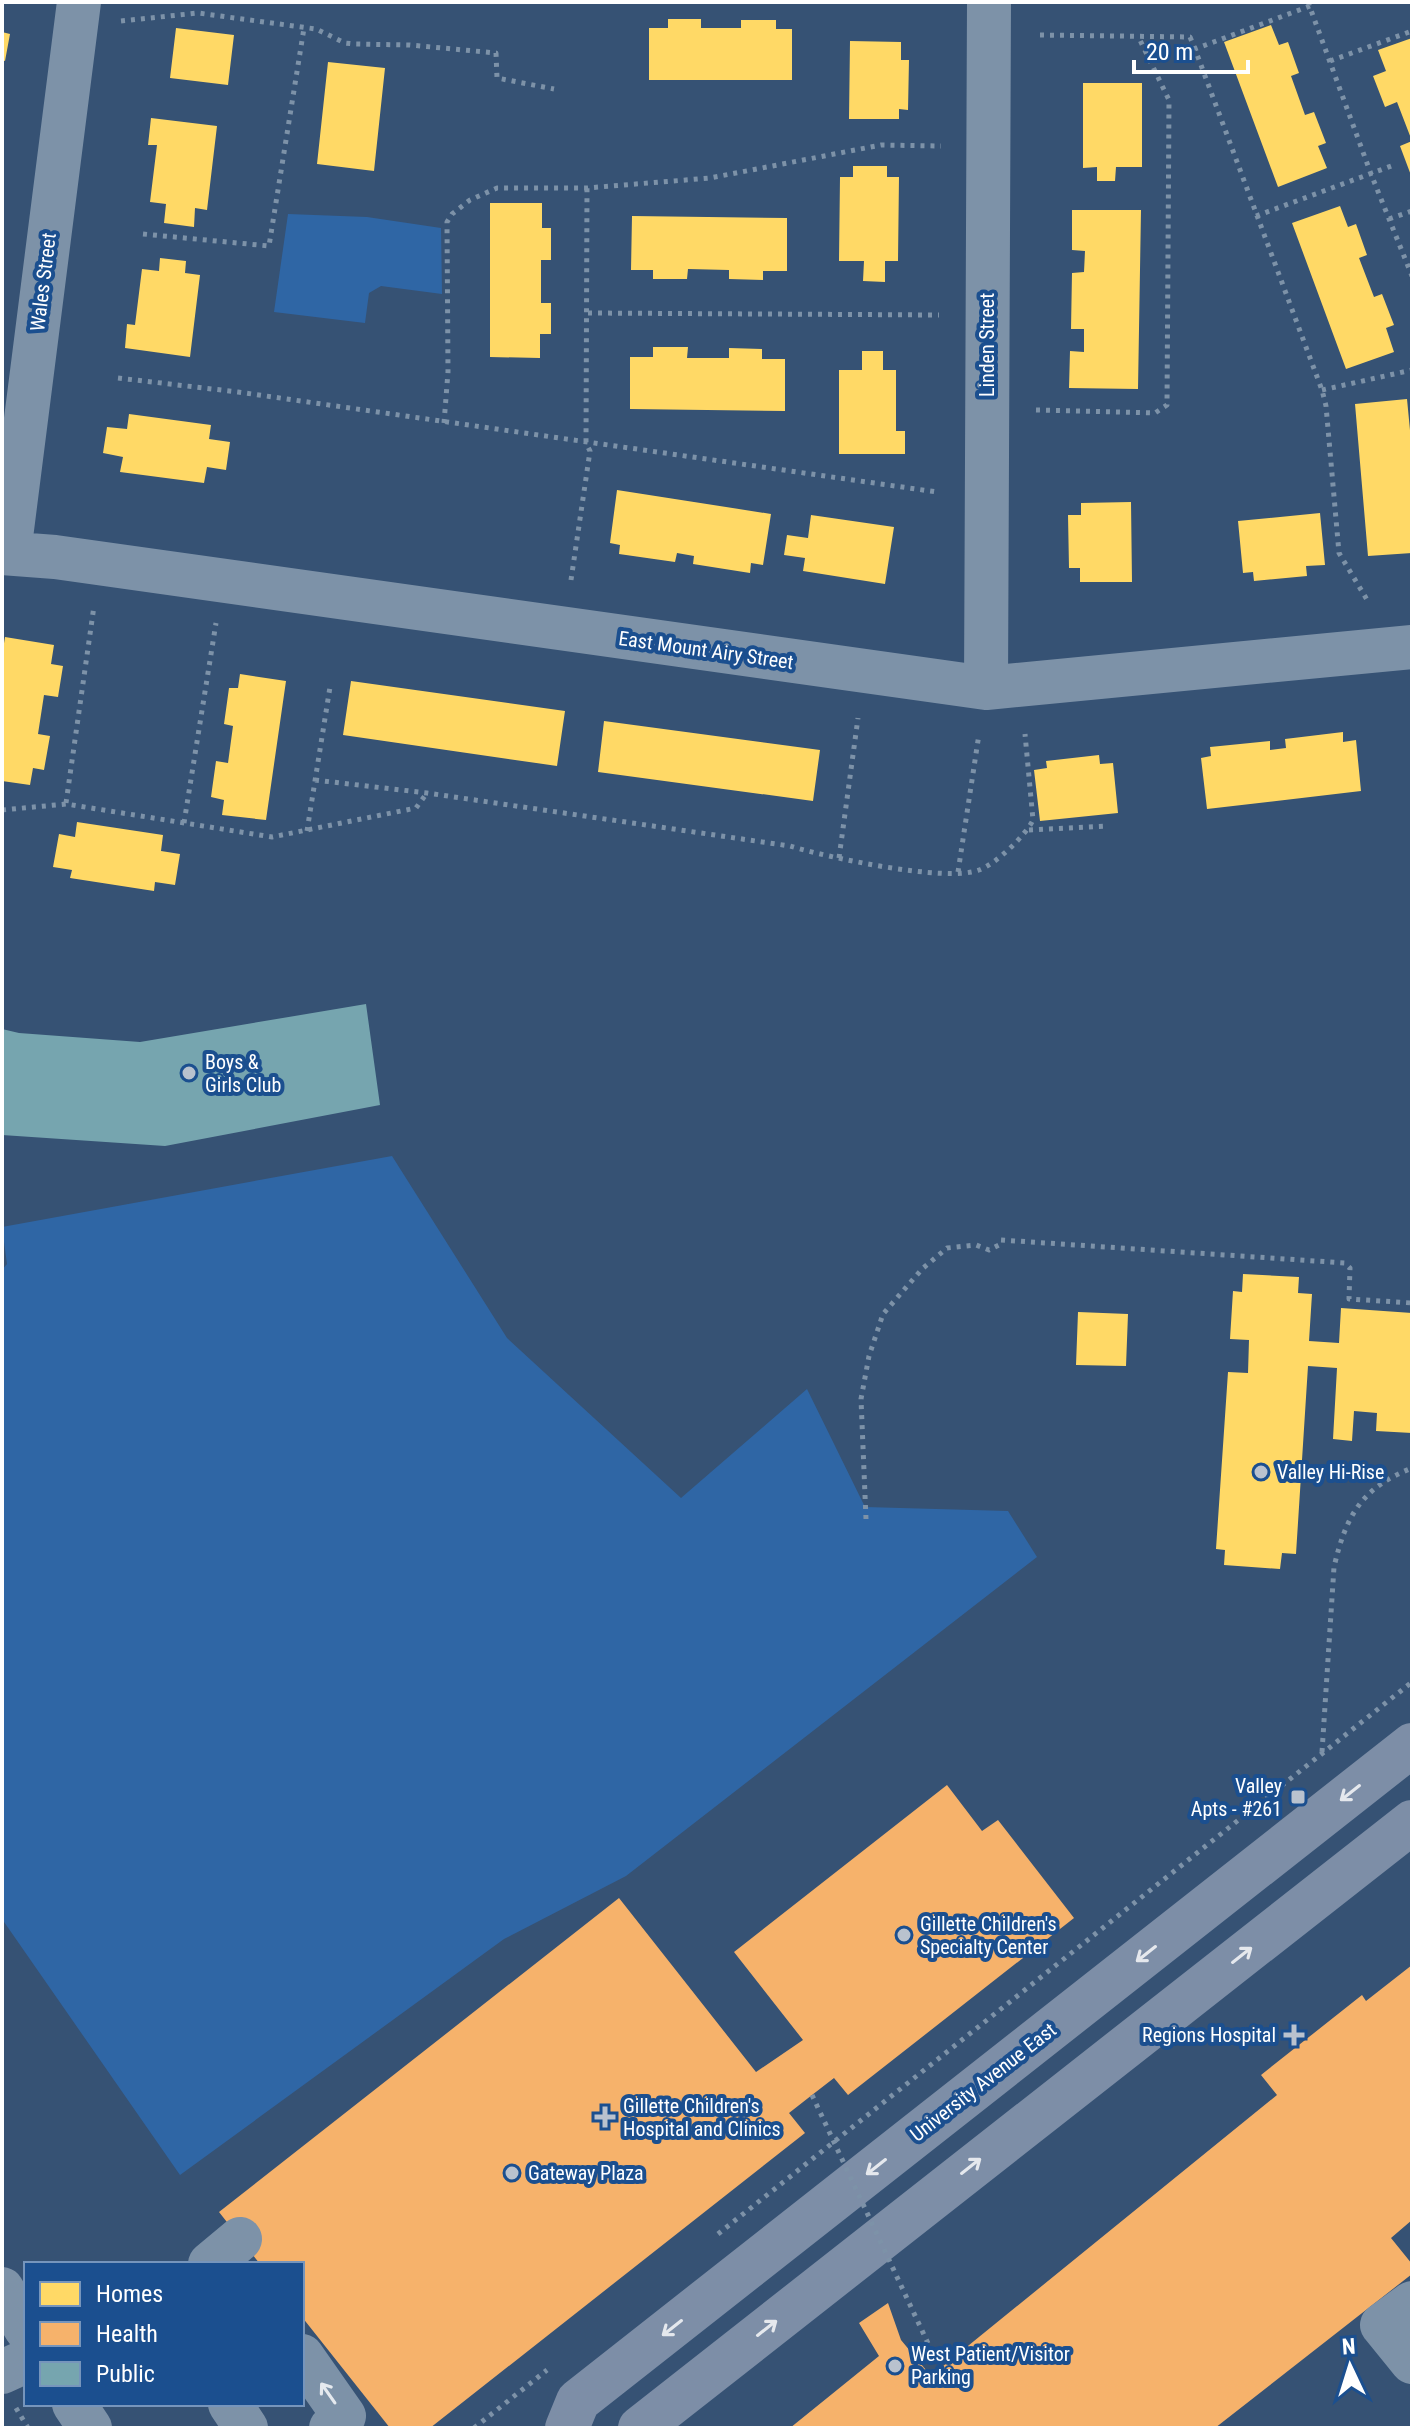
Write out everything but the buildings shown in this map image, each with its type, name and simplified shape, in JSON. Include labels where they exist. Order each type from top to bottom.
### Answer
[{"type":"main road","name":"University Avenue East","points":[[567,2428],[578,2401],[1412,1745]]},
{"type":"main road","points":[[640,2428],[1412,1822]]},
{"type":"street","name":"Linden Street","points":[[986,688],[989,2]]},
{"type":"street","name":"Wales Street","points":[[5,553],[78,6]]},
{"type":"street","name":"East Mount Airy Street","points":[[5,553],[55,557],[986,688],[1412,647]]},
{"type":"street","points":[[2,2289],[24,2326]]},
{"type":"street","points":[[1412,2303],[1382,2325],[1412,2362]]},
{"type":"street","points":[[304,2359],[344,2416],[331,2428]]},
{"type":"street","points":[[2,2372],[24,2362]]},
{"type":"street","points":[[75,2406],[90,2428]]},
{"type":"street","points":[[231,2406],[246,2428]]},
{"type":"path","points":[[1195,49],[1309,4],[1412,276]]},
{"type":"path","points":[[121,21],[198,13],[316,29],[345,43],[496,53],[497,78],[554,89]]},
{"type":"path","points":[[143,234],[269,246],[304,28]]},
{"type":"path","points":[[1330,61],[1412,31]]},
{"type":"path","points":[[1040,35],[1190,37],[1322,390],[1339,553],[1369,603]]},
{"type":"path","points":[[1036,410],[1155,413],[1167,405],[1169,100],[1138,36]]},
{"type":"path","points":[[444,423],[448,372],[447,222],[470,200],[497,188],[587,188],[710,178],[881,145],[941,146]]},
{"type":"path","points":[[1256,216],[1394,165]]},
{"type":"path","points":[[571,580],[590,451],[586,443],[587,188]]},
{"type":"path","points":[[1389,219],[1412,211]]},
{"type":"path","points":[[588,313],[939,315]]},
{"type":"path","points":[[1322,390],[1412,370]]},
{"type":"path","points":[[118,378],[238,392],[937,492]]},
{"type":"path","points":[[66,804],[94,606]]},
{"type":"path","points":[[184,823],[216,623]]},
{"type":"path","points":[[307,831],[330,687]]},
{"type":"path","points":[[839,858],[858,718]]},
{"type":"path","points":[[958,872],[979,734]]},
{"type":"path","points":[[315,780],[427,793],[790,846],[839,858],[935,873],[958,872],[978,870],[1029,830],[1033,820],[1025,734]]},
{"type":"path","points":[[2,810],[66,804],[272,837],[416,808],[427,793]]},
{"type":"path","points":[[1029,830],[1107,826]]},
{"type":"path","points":[[866,1519],[861,1399],[869,1356],[883,1314],[922,1269],[947,1248],[976,1245],[989,1250],[999,1245],[1001,1240],[1345,1263],[1350,1268],[1349,1299],[1412,1303]]},
{"type":"path","points":[[1322,1753],[1334,1567],[1347,1520],[1375,1488],[1412,1468]]},
{"type":"path","points":[[711,2239],[1412,1682]]},
{"type":"path","points":[[812,2095],[940,2369]]},
{"type":"path","points":[[474,2428],[549,2368]]},
{"type":"shaded area","points":[[288,214],[367,217],[441,228],[442,294],[381,286],[369,293],[365,323],[274,312]]},
{"type":"shaded area","points":[[392,1156],[507,1338],[681,1498],[807,1389],[865,1507],[1008,1511],[1037,1557],[626,1876],[504,1939],[180,2175],[2,1919],[2,1270],[7,1264],[2,1227]]},
{"type":"place","name":"Boys & Girls Club","points":[[189,1073]]},
{"type":"place","name":"Valley Hi-Rise","points":[[1261,1472]]},
{"type":"place","name":"Valley Apts - #261","points":[[1298,1797]]},
{"type":"place","name":"Gillette Children's Specialty Center","points":[[904,1935]]},
{"type":"place","name":"Regions Hospital","points":[[1294,2035]]},
{"type":"place","name":"Gillette Children's Hospital and Clinics","points":[[605,2117]]},
{"type":"place","name":"Gateway Plaza","points":[[512,2173]]},
{"type":"place","name":"West Patient/Visitor Parking","points":[[895,2366]]}]
